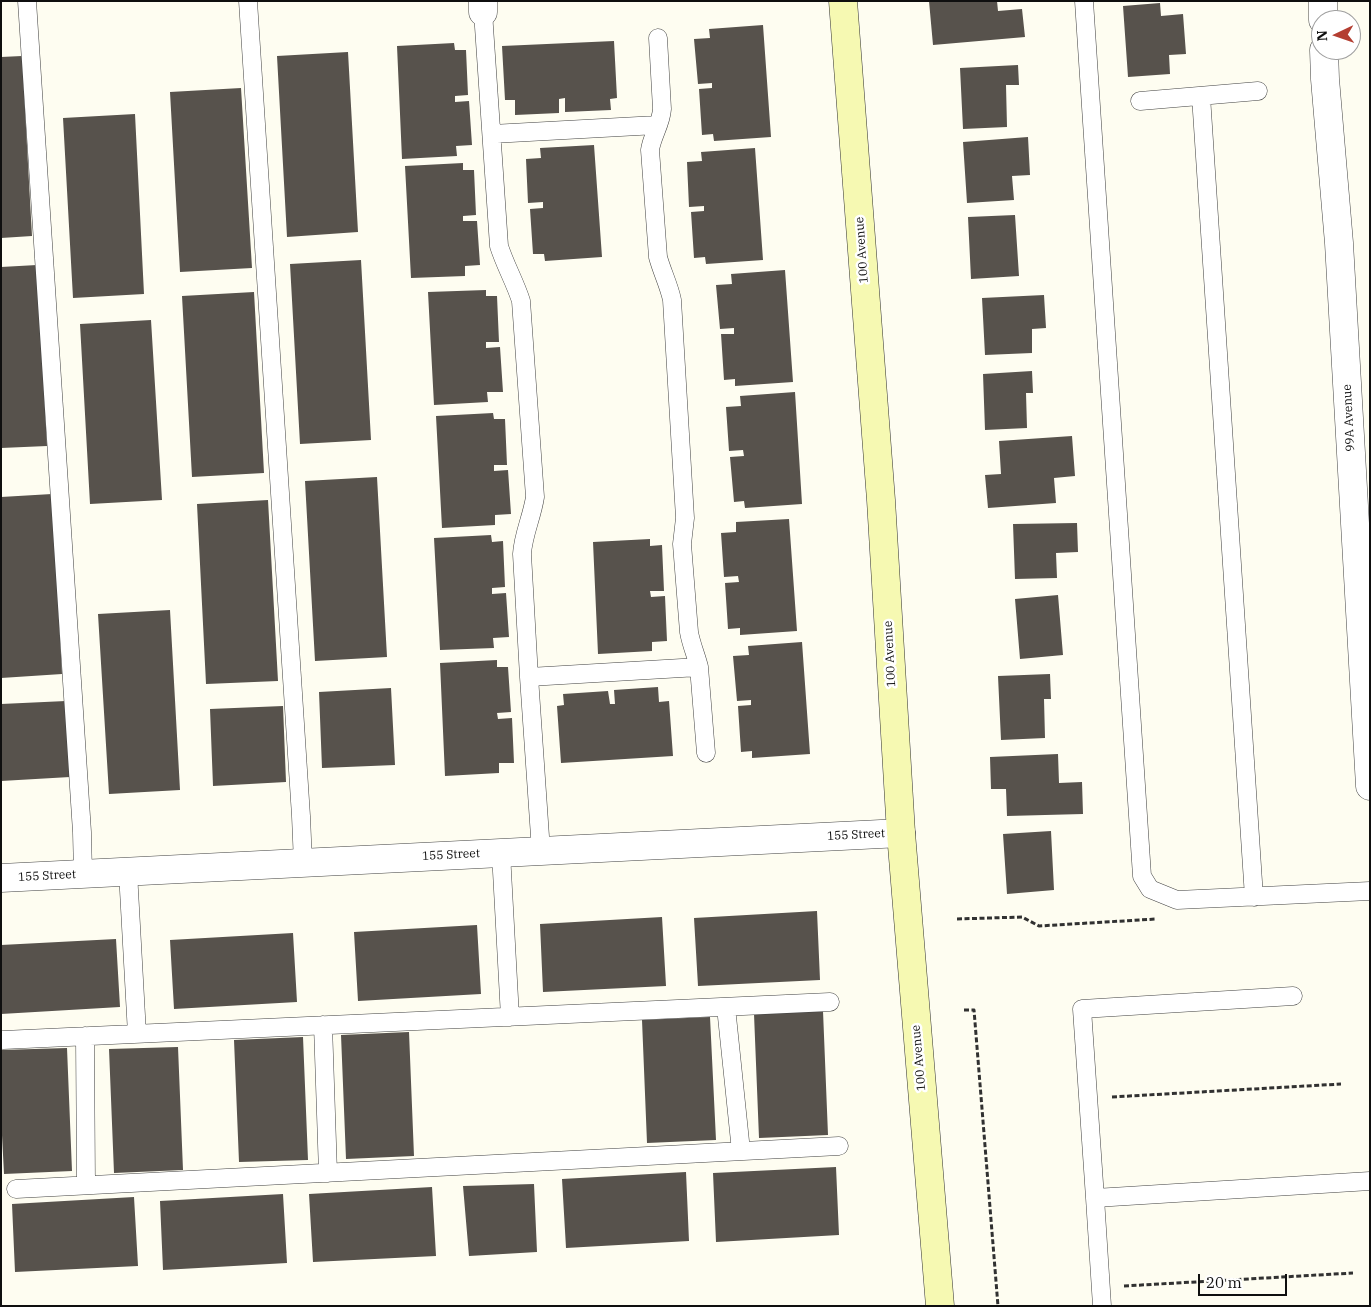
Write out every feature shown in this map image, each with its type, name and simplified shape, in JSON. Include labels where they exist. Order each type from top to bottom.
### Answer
[{"type":"main road","name":"100 Avenue","points":[[843,1],[881,500],[901,833],[940,1306]]},
{"type":"street","name":"99A Avenue","points":[[1324,60],[1339,253],[1370,786]]},
{"type":"street","name":"155 Street","points":[[1,878],[901,833]]},
{"type":"lane","points":[[27,1],[82,832],[83,874]]},
{"type":"lane","points":[[248,1],[303,863]]},
{"type":"lane","points":[[1084,1],[1142,876],[1150,889],[1177,900],[1370,891]]},
{"type":"lane","points":[[483,7],[498,246],[521,301],[535,497],[523,540],[522,554],[528,676],[541,851]]},
{"type":"lane","points":[[658,38],[662,109],[661,119],[651,141],[650,150],[658,257],[670,288],[672,300],[685,518],[682,544],[690,642],[697,657],[699,667],[706,753]]},
{"type":"lane","points":[[1140,101],[1258,91]]},
{"type":"lane","points":[[1200,96],[1254,897]]},
{"type":"lane","points":[[492,134],[658,125]]},
{"type":"lane","points":[[528,676],[699,667]]},
{"type":"lane","points":[[501,853],[510,1017]]},
{"type":"lane","points":[[128,872],[137,1034]]},
{"type":"lane","points":[[1102,1306],[1082,1009],[1293,996]]},
{"type":"lane","points":[[4,1040],[830,1002]]},
{"type":"lane","points":[[726,1007],[741,1151]]},
{"type":"lane","points":[[323,1025],[328,1173]]},
{"type":"lane","points":[[85,1036],[86,1186]]},
{"type":"lane","points":[[16,1189],[839,1146]]},
{"type":"lane","points":[[1095,1198],[1370,1181]]},
{"type":"path","points":[[957,919],[1022,916],[1039,926],[1164,918]]},
{"type":"path","points":[[964,1010],[974,1010],[998,1306]]},
{"type":"path","points":[[1112,1097],[1341,1084]]},
{"type":"path","points":[[1118,1287],[1353,1273]]},
{"type":"building","points":[[929,1],[997,1],[998,11],[1022,9],[1025,37],[933,45]]},
{"type":"building","points":[[1160,3],[1161,16],[1183,14],[1186,54],[1169,55],[1170,74],[1128,77],[1123,6]]},
{"type":"building","points":[[763,25],[771,137],[714,141],[713,134],[702,135],[699,89],[712,88],[712,83],[698,84],[694,39],[710,38],[709,29]]},
{"type":"building","points":[[614,41],[617,98],[610,99],[611,110],[565,112],[565,98],[559,99],[559,113],[515,115],[515,100],[505,100],[502,46]]},
{"type":"building","points":[[454,43],[455,50],[466,50],[468,95],[455,96],[455,102],[469,101],[472,145],[456,146],[457,156],[402,159],[397,46]]},
{"type":"building","points":[[348,52],[358,232],[287,237],[277,56]]},
{"type":"building","points":[[22,56],[32,236],[1,238],[1,57]]},
{"type":"building","points":[[1018,65],[1019,85],[1006,85],[1007,127],[963,129],[960,68]]},
{"type":"building","points":[[241,88],[252,268],[180,272],[170,92]]},
{"type":"building","points":[[135,114],[144,294],[73,298],[63,118]]},
{"type":"building","points":[[1028,137],[1030,175],[1012,176],[1014,200],[967,203],[963,142]]},
{"type":"building","points":[[594,145],[602,257],[545,261],[544,254],[533,254],[530,209],[543,208],[543,202],[528,203],[526,159],[541,158],[540,148]]},
{"type":"building","points":[[755,148],[763,260],[706,264],[705,257],[694,258],[691,212],[704,211],[704,206],[689,207],[687,162],[702,161],[701,152]]},
{"type":"building","points":[[463,163],[463,170],[474,170],[476,215],[463,216],[463,221],[477,221],[480,265],[465,266],[465,276],[411,278],[405,166]]},
{"type":"building","points":[[1015,215],[1019,276],[971,279],[968,217]]},
{"type":"building","points":[[361,260],[371,440],[300,444],[290,264]]},
{"type":"building","points":[[37,265],[47,446],[1,448],[1,267]]},
{"type":"building","points":[[785,270],[793,382],[735,386],[735,379],[724,380],[721,334],[734,334],[734,328],[720,329],[716,285],[732,284],[731,274]]},
{"type":"building","points":[[486,290],[486,296],[497,296],[499,342],[486,342],[486,348],[500,347],[503,392],[487,392],[488,402],[434,405],[428,292]]},
{"type":"building","points":[[254,292],[264,473],[192,477],[182,296]]},
{"type":"building","points":[[1044,295],[1046,328],[1032,329],[1032,353],[985,355],[982,298]]},
{"type":"building","points":[[151,320],[162,500],[90,504],[80,324]]},
{"type":"building","points":[[1032,371],[1033,393],[1026,393],[1027,428],[985,430],[983,374]]},
{"type":"building","points":[[795,392],[802,504],[745,508],[744,501],[734,502],[730,457],[744,456],[743,450],[729,451],[726,407],[741,406],[740,396]]},
{"type":"building","points":[[493,413],[494,419],[505,419],[507,465],[494,465],[494,471],[508,470],[511,514],[495,515],[495,525],[442,528],[436,416]]},
{"type":"building","points":[[1072,436],[1075,476],[1054,478],[1056,503],[988,508],[985,475],[1001,474],[999,441]]},
{"type":"building","points":[[377,477],[387,657],[315,661],[305,481]]},
{"type":"building","points":[[52,494],[62,674],[1,678],[1,497]]},
{"type":"building","points":[[268,500],[278,681],[206,684],[197,504]]},
{"type":"building","points":[[789,519],[797,631],[740,635],[740,628],[728,629],[725,583],[739,582],[738,576],[724,577],[721,533],[736,532],[736,522]]},
{"type":"building","points":[[1077,523],[1078,552],[1056,553],[1057,578],[1015,579],[1013,524]]},
{"type":"building","points":[[491,535],[492,542],[503,541],[505,587],[492,588],[492,594],[506,593],[509,637],[493,638],[494,648],[440,650],[434,538]]},
{"type":"building","points":[[650,539],[650,546],[662,545],[664,591],[650,591],[651,597],[665,596],[667,641],[652,642],[652,651],[598,654],[593,542]]},
{"type":"building","points":[[1058,595],[1063,655],[1020,659],[1015,599]]},
{"type":"building","points":[[170,610],[180,790],[109,794],[98,614]]},
{"type":"building","points":[[802,642],[810,754],[752,758],[752,751],[741,752],[738,706],[751,705],[751,700],[737,701],[733,656],[749,655],[748,646]]},
{"type":"building","points":[[497,660],[497,667],[508,667],[511,712],[497,713],[498,719],[512,718],[514,763],[499,763],[499,773],[445,776],[440,663]]},
{"type":"building","points":[[1050,674],[1051,699],[1044,699],[1045,738],[1001,740],[998,676]]},
{"type":"building","points":[[658,687],[659,702],[669,701],[673,756],[561,763],[557,706],[564,705],[563,694],[608,691],[610,704],[615,704],[614,690]]},
{"type":"building","points":[[391,688],[395,765],[322,768],[319,692]]},
{"type":"building","points":[[66,701],[70,777],[1,781],[1,704]]},
{"type":"building","points":[[283,706],[286,782],[213,786],[210,709]]},
{"type":"building","points":[[1058,754],[1059,783],[1082,782],[1083,814],[1007,816],[1006,789],[991,789],[990,757]]},
{"type":"building","points":[[1051,831],[1054,890],[1007,894],[1003,834]]},
{"type":"building","points":[[817,911],[820,980],[698,986],[694,918]]},
{"type":"building","points":[[662,917],[666,986],[543,992],[540,924]]},
{"type":"building","points":[[477,925],[481,994],[358,1001],[354,932]]},
{"type":"building","points":[[293,933],[297,1002],[174,1009],[170,940]]},
{"type":"building","points":[[116,939],[120,1007],[1,1014],[1,945]]},
{"type":"building","points":[[823,1011],[828,1135],[759,1138],[754,1014]]},
{"type":"building","points":[[710,1017],[716,1140],[647,1143],[642,1020]]},
{"type":"building","points":[[409,1032],[414,1156],[346,1159],[341,1035]]},
{"type":"building","points":[[303,1037],[308,1160],[239,1162],[234,1040]]},
{"type":"building","points":[[178,1047],[183,1170],[114,1173],[109,1049]]},
{"type":"building","points":[[67,1048],[72,1171],[4,1174],[1,1116],[1,1050]]},
{"type":"building","points":[[836,1167],[839,1235],[716,1242],[713,1173]]},
{"type":"building","points":[[686,1172],[689,1241],[566,1248],[562,1179]]},
{"type":"building","points":[[534,1184],[537,1252],[469,1256],[463,1186]]},
{"type":"building","points":[[432,1187],[436,1256],[313,1262],[309,1194]]},
{"type":"building","points":[[283,1194],[287,1263],[163,1270],[160,1201]]},
{"type":"building","points":[[134,1197],[138,1266],[15,1272],[12,1204]]}]
